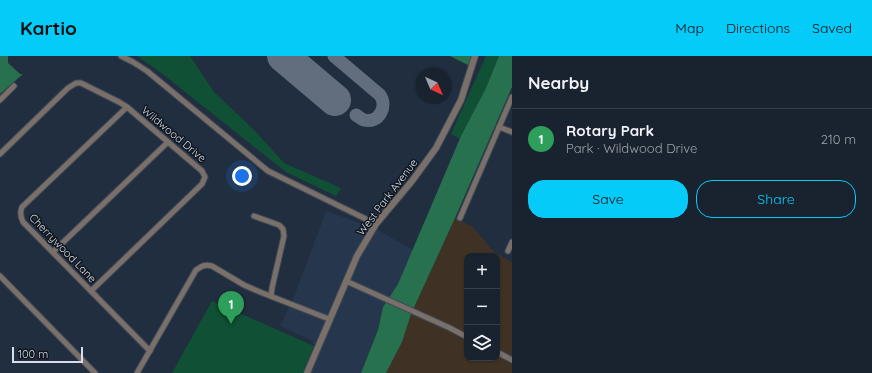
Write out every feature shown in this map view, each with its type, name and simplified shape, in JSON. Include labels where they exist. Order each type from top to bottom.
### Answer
[{"type":"street","points":[[121,56],[134,62],[147,72],[268,171],[376,224]]},
{"type":"street","name":"West Park Avenue","points":[[307,373],[357,256],[376,224],[412,181],[436,148],[461,100],[475,56]]},
{"type":"street","name":"Wildwood Drive","points":[[0,154],[68,88],[76,83],[81,83],[127,107],[202,171],[205,177],[202,184],[91,291]]},
{"type":"street","points":[[0,100],[14,86]]},
{"type":"street","points":[[460,218],[512,97]]},
{"type":"street","name":"Cherrywood Lane","points":[[127,107],[22,206],[20,216],[23,222],[150,351]]},
{"type":"street","points":[[499,127],[512,132]]},
{"type":"street","points":[[53,252],[168,142]]},
{"type":"street","points":[[254,216],[279,225],[283,228],[284,236],[271,296]]},
{"type":"street","points":[[508,251],[512,242]]},
{"type":"street","points":[[137,373],[196,270],[202,266],[212,266],[244,285],[329,319]]},
{"type":"street","points":[[0,276],[95,373]]},
{"type":"street","points":[[346,281],[464,335]]},
{"type":"street","points":[[500,354],[512,360]]},
{"type":"shaded area","points":[[326,211],[371,227],[344,280],[316,345],[312,343],[313,341],[280,326],[294,297]]},
{"type":"shaded area","points":[[455,218],[473,227],[496,253],[464,253],[464,361],[500,361],[500,255],[512,262],[512,373],[386,373],[402,342],[411,314]]},
{"type":"shaded area","points":[[376,229],[413,250],[398,284],[383,307],[378,330],[361,373],[310,373],[359,257]]},
{"type":"green space","points":[[0,56],[8,56],[8,63],[20,74],[23,74],[0,94]]},
{"type":"green space","points":[[137,56],[190,56],[214,92],[253,129],[284,163],[341,188],[336,196],[286,172],[160,72]]},
{"type":"green space","points":[[450,56],[472,56],[470,66]]},
{"type":"green space","points":[[486,56],[499,56],[485,90],[460,139],[451,134]]},
{"type":"green space","points":[[499,56],[512,56],[512,87],[411,314],[402,342],[386,373],[361,373],[378,330],[383,307],[398,284],[461,136],[485,90]]},
{"type":"green space","points":[[212,301],[314,346],[303,373],[172,373]]},
{"type":"taxiway","points":[[334,56],[380,95],[382,99],[382,109],[378,117],[369,121],[361,119],[356,115]]},
{"type":"runway","points":[[283,56],[335,100]]},
{"type":"place","name":"Rotary Park","points":[[231,324]]}]
